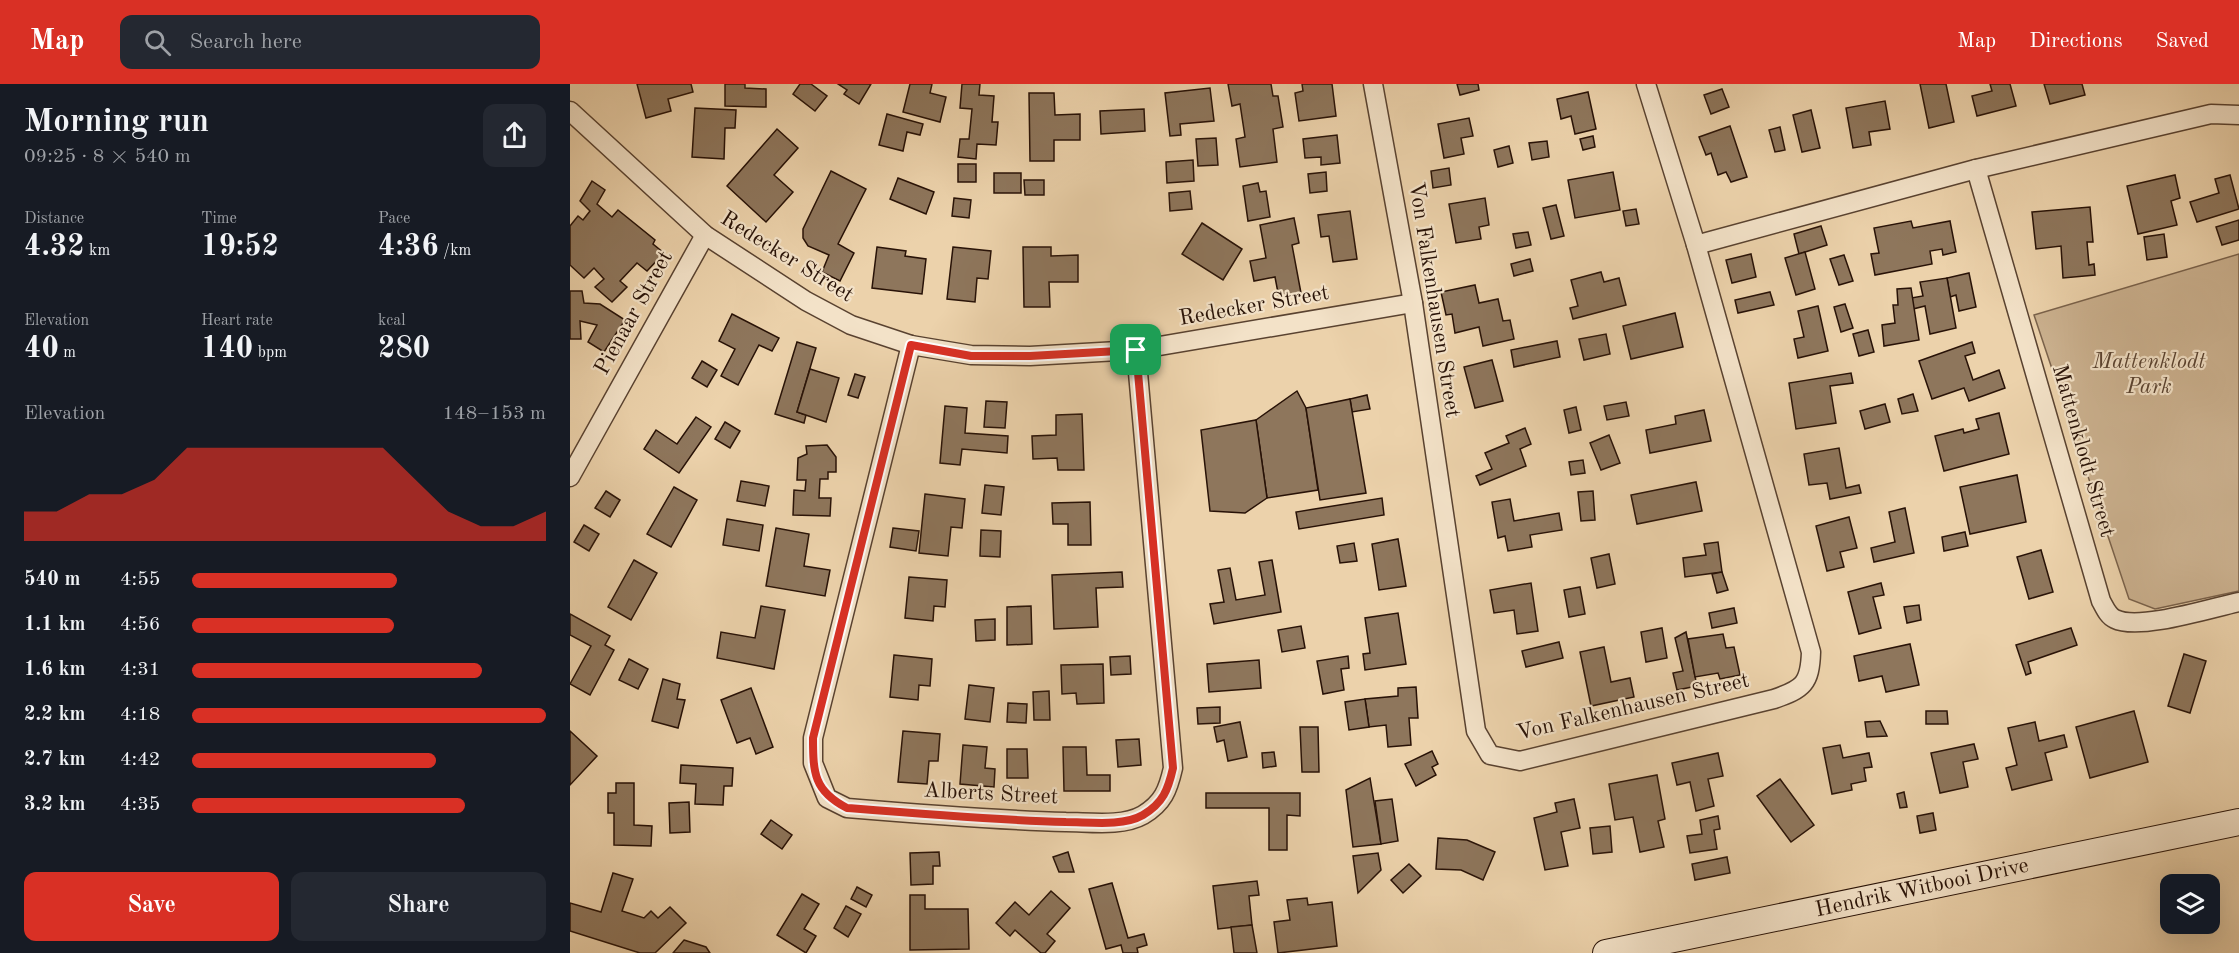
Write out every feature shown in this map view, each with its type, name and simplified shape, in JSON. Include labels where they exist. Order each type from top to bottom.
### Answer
[{"type":"main road","name":"Hendrik Witbooi Drive","points":[[1606,953],[2239,822]]},
{"type":"street","name":"Von Falkenhausen Street","points":[[1373,84],[1413,303],[1476,731],[1490,755],[1520,761],[1774,699],[1797,691],[1811,675],[1812,652],[1696,245],[1646,84]]},
{"type":"street","name":"Redecker Street","points":[[570,111],[705,235],[806,301],[851,325],[911,345],[971,356],[1030,356],[1136,350],[1413,303]]},
{"type":"street","points":[[1696,245],[1976,169],[2211,114],[2239,115]]},
{"type":"street","name":"Mattenklodt Street","points":[[1976,169],[2101,601],[2107,612],[2115,619],[2137,624],[2239,602]]},
{"type":"street","name":"Pienaar Street","points":[[570,477],[705,235]]},
{"type":"street","name":"Alberts Street","points":[[911,345],[813,738],[813,763],[827,798],[847,808],[984,820],[1112,822],[1141,817],[1161,802],[1168,790],[1173,768],[1136,350]]},
{"type":"green space","name":"Mattenklodt Park","points":[[2239,254],[2239,591],[2155,609],[2129,599],[2034,315]]},
{"type":"building","points":[[637,84],[691,84],[693,92],[668,99],[671,111],[646,118]]},
{"type":"building","points":[[725,84],[745,84],[745,88],[766,89],[766,107],[725,106]]},
{"type":"building","points":[[800,84],[811,84],[827,96],[815,111],[793,94]]},
{"type":"building","points":[[838,84],[871,84],[859,104],[844,94],[847,90]]},
{"type":"building","points":[[910,84],[932,84],[930,93],[946,97],[940,122],[903,112]]},
{"type":"building","points":[[962,84],[980,84],[979,95],[994,96],[992,122],[998,122],[996,145],[977,144],[976,159],[958,157],[960,139],[969,139],[972,109],[960,108]]},
{"type":"building","points":[[1228,84],[1271,84],[1273,96],[1278,96],[1283,127],[1273,129],[1277,162],[1240,167],[1236,139],[1245,137],[1240,104],[1232,106]]},
{"type":"building","points":[[1302,84],[1332,84],[1336,116],[1299,121],[1295,93],[1303,91]]},
{"type":"building","points":[[1457,84],[1478,84],[1479,90],[1460,95]]},
{"type":"building","points":[[1920,84],[1946,84],[1954,122],[1929,128]]},
{"type":"building","points":[[1990,84],[2010,84],[2016,106],[1977,116],[1972,96],[1992,91]]},
{"type":"building","points":[[2044,84],[2082,84],[2085,95],[2050,104]]},
{"type":"building","points":[[1210,88],[1214,121],[1180,124],[1181,135],[1170,136],[1165,93]]},
{"type":"building","points":[[1722,89],[1729,107],[1711,114],[1704,95]]},
{"type":"building","points":[[1588,92],[1596,129],[1575,134],[1571,116],[1561,119],[1557,99]]},
{"type":"building","points":[[1029,93],[1054,93],[1055,115],[1080,114],[1080,140],[1054,140],[1054,161],[1030,161]]},
{"type":"building","points":[[1885,101],[1890,129],[1869,132],[1871,145],[1853,148],[1846,108]]},
{"type":"building","points":[[695,108],[736,110],[735,128],[725,128],[724,159],[692,157]]},
{"type":"building","points":[[1144,109],[1145,131],[1101,134],[1100,111]]},
{"type":"building","points":[[1811,110],[1820,148],[1802,152],[1793,115]]},
{"type":"building","points":[[887,114],[923,124],[920,135],[907,132],[903,151],[879,145]]},
{"type":"building","points":[[1469,118],[1473,136],[1461,138],[1464,154],[1444,158],[1438,124]]},
{"type":"building","points":[[1730,126],[1747,177],[1731,182],[1726,172],[1718,175],[1711,153],[1706,155],[1699,137]]},
{"type":"building","points":[[1780,127],[1785,150],[1775,152],[1769,130]]},
{"type":"building","points":[[777,129],[798,148],[774,175],[793,192],[766,222],[727,186]]},
{"type":"building","points":[[1337,135],[1340,163],[1321,165],[1321,157],[1305,158],[1303,139]]},
{"type":"building","points":[[1593,136],[1595,147],[1583,150],[1580,139]]},
{"type":"building","points":[[1216,138],[1218,165],[1198,166],[1196,139]]},
{"type":"building","points":[[1547,141],[1549,157],[1532,160],[1529,143]]},
{"type":"building","points":[[1509,146],[1513,163],[1498,167],[1494,150]]},
{"type":"building","points":[[1193,160],[1194,181],[1167,183],[1166,162]]},
{"type":"building","points":[[958,164],[976,164],[976,182],[958,182]]},
{"type":"building","points":[[1449,168],[1451,185],[1433,188],[1431,171]]},
{"type":"building","points":[[831,171],[866,189],[838,244],[854,253],[840,281],[822,272],[829,255],[808,246],[803,238],[803,229]]},
{"type":"building","points":[[1326,172],[1327,191],[1310,193],[1308,174]]},
{"type":"building","points":[[1613,172],[1620,210],[1575,218],[1568,180]]},
{"type":"building","points":[[994,173],[1021,173],[1021,193],[994,193]]},
{"type":"building","points":[[2175,175],[2180,198],[2171,201],[2177,225],[2138,234],[2127,186]]},
{"type":"building","points":[[2230,175],[2239,209],[2197,222],[2190,202],[2219,193],[2215,179]]},
{"type":"building","points":[[898,178],[934,192],[926,214],[890,199]]},
{"type":"building","points":[[1024,180],[1044,180],[1044,195],[1025,195]]},
{"type":"building","points":[[592,181],[605,190],[597,204],[612,217],[618,210],[655,240],[653,244],[664,253],[647,271],[637,263],[620,281],[627,287],[612,302],[595,287],[604,279],[594,268],[584,278],[570,265],[570,226],[578,216],[583,220],[590,211],[580,201]]},
{"type":"building","points":[[1258,183],[1260,192],[1266,191],[1270,217],[1248,221],[1243,186]]},
{"type":"building","points":[[1190,191],[1192,209],[1170,211],[1169,193]]},
{"type":"building","points":[[954,198],[971,200],[969,218],[952,216]]},
{"type":"building","points":[[1485,198],[1489,225],[1479,227],[1481,239],[1456,243],[1449,204]]},
{"type":"building","points":[[1556,205],[1564,236],[1551,239],[1543,208]]},
{"type":"building","points":[[2090,207],[2093,242],[2087,242],[2089,265],[2094,264],[2095,275],[2063,278],[2061,246],[2036,249],[2032,212]]},
{"type":"building","points":[[1636,209],[1639,224],[1626,226],[1623,211]]},
{"type":"building","points":[[1350,211],[1357,259],[1333,262],[1329,236],[1321,237],[1318,215]]},
{"type":"building","points":[[1294,218],[1299,243],[1292,245],[1301,293],[1279,298],[1275,277],[1254,281],[1250,261],[1266,258],[1260,225]]},
{"type":"building","points":[[2239,220],[2239,240],[2222,245],[2216,227]]},
{"type":"building","points":[[1911,221],[1913,228],[1950,221],[1956,252],[1943,255],[1942,249],[1930,251],[1932,264],[1875,275],[1871,254],[1879,253],[1874,228]]},
{"type":"building","points":[[1202,223],[1242,249],[1223,280],[1182,254]]},
{"type":"building","points":[[1821,226],[1827,245],[1799,254],[1794,234]]},
{"type":"building","points":[[1528,232],[1531,245],[1516,248],[1513,234]]},
{"type":"building","points":[[2164,234],[2167,257],[2147,260],[2144,237]]},
{"type":"building","points":[[877,247],[906,251],[905,256],[926,259],[922,294],[872,288]]},
{"type":"building","points":[[953,247],[991,251],[988,279],[977,278],[975,302],[947,299]]},
{"type":"building","points":[[1023,247],[1051,247],[1051,256],[1078,255],[1078,282],[1049,282],[1050,307],[1024,307]]},
{"type":"building","points":[[1805,252],[1815,289],[1796,295],[1785,258]]},
{"type":"building","points":[[1751,254],[1756,277],[1732,283],[1726,260]]},
{"type":"building","points":[[1844,255],[1853,281],[1839,285],[1830,259]]},
{"type":"building","points":[[1530,259],[1533,271],[1514,276],[1511,264]]},
{"type":"building","points":[[1601,272],[1604,282],[1619,278],[1626,305],[1573,319],[1570,308],[1578,306],[1571,280]]},
{"type":"building","points":[[1969,273],[1976,307],[1959,311],[1956,295],[1950,297],[1947,278]]},
{"type":"building","points":[[1947,278],[1956,328],[1930,334],[1925,306],[1913,309],[1911,298],[1923,296],[1920,282]]},
{"type":"building","points":[[1475,285],[1479,303],[1498,299],[1503,321],[1510,320],[1514,339],[1483,346],[1479,327],[1455,333],[1452,314],[1446,315],[1441,292]]},
{"type":"building","points":[[1911,288],[1919,340],[1884,346],[1882,325],[1895,323],[1893,305],[1898,305],[1897,289]]},
{"type":"building","points":[[570,291],[582,291],[584,303],[600,304],[625,320],[604,352],[588,342],[597,325],[580,321],[581,339],[570,339]]},
{"type":"building","points":[[1770,292],[1774,305],[1738,313],[1735,300]]},
{"type":"building","points":[[1845,304],[1853,328],[1841,332],[1834,307]]},
{"type":"building","points":[[1818,306],[1828,351],[1798,358],[1794,339],[1804,337],[1798,311]]},
{"type":"building","points":[[1675,313],[1683,347],[1631,359],[1623,326]]},
{"type":"building","points":[[732,314],[779,338],[772,351],[759,345],[738,385],[721,376],[735,349],[719,341]]},
{"type":"building","points":[[1868,330],[1874,352],[1859,356],[1853,334]]},
{"type":"building","points":[[1606,334],[1610,354],[1584,360],[1579,339]]},
{"type":"building","points":[[1557,341],[1560,357],[1514,367],[1511,350]]},
{"type":"building","points":[[797,342],[816,348],[797,412],[806,415],[804,423],[775,414]]},
{"type":"building","points":[[1972,342],[1975,353],[1965,356],[1973,380],[1999,370],[2005,388],[1969,401],[1964,388],[1932,399],[1919,361]]},
{"type":"building","points":[[1492,360],[1503,401],[1475,408],[1464,367]]},
{"type":"building","points":[[702,361],[717,370],[707,387],[692,378]]},
{"type":"building","points":[[810,369],[839,378],[826,422],[797,412]]},
{"type":"building","points":[[1851,373],[1853,383],[1830,386],[1836,423],[1796,429],[1789,383]]},
{"type":"building","points":[[855,374],[865,377],[858,398],[848,395]]},
{"type":"building","points":[[1297,391],[1306,408],[1318,490],[1267,498],[1256,420]]},
{"type":"building","points":[[1913,394],[1918,411],[1902,414],[1898,399]]},
{"type":"building","points":[[1367,395],[1370,409],[1352,412],[1350,399]]},
{"type":"building","points":[[1350,399],[1366,493],[1320,500],[1306,408]]},
{"type":"building","points":[[986,401],[1007,402],[1005,428],[984,427]]},
{"type":"building","points":[[1626,402],[1629,416],[1607,420],[1604,406]]},
{"type":"building","points":[[1885,404],[1890,422],[1865,429],[1860,411]]},
{"type":"building","points":[[945,406],[967,408],[965,433],[1008,436],[1007,453],[962,449],[960,465],[940,463]]},
{"type":"building","points":[[1576,407],[1581,430],[1569,433],[1564,410]]},
{"type":"building","points":[[1704,410],[1711,441],[1650,453],[1646,430],[1676,424],[1675,416]]},
{"type":"building","points":[[1999,413],[2009,454],[1944,471],[1935,436],[1963,429],[1964,433],[1979,429],[1976,419]]},
{"type":"building","points":[[1082,414],[1084,470],[1058,470],[1057,458],[1033,459],[1032,436],[1056,435],[1056,415]]},
{"type":"building","points":[[696,417],[711,427],[679,473],[644,449],[656,430],[677,444]]},
{"type":"building","points":[[1256,420],[1267,498],[1245,513],[1210,511],[1201,430]]},
{"type":"building","points":[[725,422],[740,431],[730,448],[715,439]]},
{"type":"building","points":[[1525,428],[1531,444],[1520,449],[1526,466],[1480,485],[1476,476],[1492,469],[1485,453],[1509,443],[1506,436]]},
{"type":"building","points":[[1609,435],[1620,463],[1601,470],[1590,443]]},
{"type":"building","points":[[827,445],[836,457],[836,472],[828,472],[828,479],[820,479],[819,498],[831,498],[830,516],[793,515],[794,490],[805,491],[806,480],[797,480],[798,458],[807,454],[806,446]]},
{"type":"building","points":[[1839,448],[1846,488],[1859,485],[1861,493],[1830,499],[1827,483],[1809,485],[1804,454]]},
{"type":"building","points":[[1583,460],[1585,473],[1571,475],[1569,462]]},
{"type":"building","points":[[2017,475],[2026,522],[1970,534],[1960,487]]},
{"type":"building","points":[[741,481],[769,486],[765,506],[737,501]]},
{"type":"building","points":[[1696,482],[1702,511],[1637,524],[1631,495]]},
{"type":"building","points":[[985,485],[1004,487],[1001,515],[982,513]]},
{"type":"building","points":[[674,487],[697,500],[671,547],[647,534]]},
{"type":"building","points":[[606,491],[620,500],[610,517],[595,508]]},
{"type":"building","points":[[1593,491],[1595,520],[1581,521],[1578,492]]},
{"type":"building","points":[[925,494],[965,499],[962,528],[951,527],[948,556],[919,553]]},
{"type":"building","points":[[1382,498],[1384,515],[1299,529],[1296,512]]},
{"type":"building","points":[[1510,499],[1514,521],[1559,513],[1562,530],[1530,535],[1532,547],[1508,551],[1505,536],[1498,538],[1492,502]]},
{"type":"building","points":[[1090,502],[1091,545],[1068,545],[1068,524],[1053,524],[1052,503]]},
{"type":"building","points":[[1905,508],[1914,553],[1874,562],[1871,548],[1895,542],[1889,512]]},
{"type":"building","points":[[1849,517],[1857,548],[1840,552],[1844,567],[1827,571],[1816,526]]},
{"type":"building","points":[[727,519],[763,525],[759,551],[723,545]]},
{"type":"building","points":[[584,525],[599,534],[589,551],[574,542]]},
{"type":"building","points":[[776,528],[809,534],[804,566],[830,570],[825,596],[766,586]]},
{"type":"building","points":[[893,528],[919,531],[916,551],[890,547]]},
{"type":"building","points":[[981,530],[1001,531],[1000,557],[980,556]]},
{"type":"building","points":[[1965,532],[1968,546],[1944,551],[1942,537]]},
{"type":"building","points":[[1398,539],[1406,586],[1379,590],[1372,544]]},
{"type":"building","points":[[1718,542],[1722,572],[1685,577],[1683,558],[1706,555],[1704,544]]},
{"type":"building","points":[[1354,543],[1357,561],[1340,563],[1337,546]]},
{"type":"building","points":[[2041,550],[2053,592],[2029,599],[2017,557]]},
{"type":"building","points":[[1609,554],[1615,584],[1597,588],[1591,558]]},
{"type":"building","points":[[634,560],[657,573],[631,620],[608,607]]},
{"type":"building","points":[[1272,560],[1281,612],[1214,624],[1210,604],[1224,602],[1218,570],[1230,568],[1236,600],[1265,595],[1259,562]]},
{"type":"building","points":[[1122,572],[1123,587],[1096,588],[1098,627],[1054,629],[1052,575]]},
{"type":"building","points":[[1722,572],[1728,590],[1717,593],[1712,574]]},
{"type":"building","points":[[909,577],[947,580],[945,607],[934,606],[933,621],[905,618]]},
{"type":"building","points":[[1531,583],[1538,631],[1517,634],[1514,610],[1494,613],[1490,590]]},
{"type":"building","points":[[1881,583],[1884,595],[1873,597],[1881,628],[1859,634],[1848,592]]},
{"type":"building","points":[[1580,587],[1585,614],[1569,617],[1564,590]]},
{"type":"building","points":[[1919,605],[1921,620],[1907,623],[1904,607]]},
{"type":"building","points":[[761,606],[785,610],[774,669],[717,658],[721,632],[755,638]]},
{"type":"building","points":[[1031,606],[1032,644],[1007,645],[1007,607]]},
{"type":"building","points":[[1734,608],[1737,623],[1712,628],[1709,613]]},
{"type":"building","points":[[1398,613],[1406,664],[1365,670],[1363,654],[1370,653],[1365,618]]},
{"type":"building","points":[[570,614],[610,636],[605,645],[614,650],[590,695],[570,684],[591,646],[570,635]]},
{"type":"building","points":[[995,619],[995,640],[976,641],[975,620]]},
{"type":"building","points":[[1301,626],[1305,648],[1282,652],[1278,630]]},
{"type":"building","points":[[1662,628],[1667,658],[1646,662],[1641,632]]},
{"type":"building","points":[[2071,628],[2077,645],[2028,662],[2031,673],[2026,675],[2016,645]]},
{"type":"building","points":[[1686,632],[1697,686],[1677,690],[1673,673],[1683,671],[1675,638]]},
{"type":"building","points":[[1723,634],[1726,648],[1734,647],[1740,675],[1720,679],[1718,673],[1695,677],[1688,639]]},
{"type":"building","points":[[1559,642],[1563,658],[1526,667],[1522,651]]},
{"type":"building","points":[[1910,644],[1919,685],[1886,692],[1882,676],[1859,681],[1854,656]]},
{"type":"building","points":[[1604,647],[1611,682],[1630,678],[1634,697],[1591,706],[1580,652]]},
{"type":"building","points":[[2184,654],[2206,661],[2190,713],[2168,706]]},
{"type":"building","points":[[894,655],[932,659],[930,686],[919,685],[918,700],[890,697]]},
{"type":"building","points":[[1130,656],[1131,674],[1111,675],[1110,657]]},
{"type":"building","points":[[1348,656],[1349,668],[1341,669],[1344,690],[1323,694],[1317,661]]},
{"type":"building","points":[[629,659],[648,669],[638,689],[619,680]]},
{"type":"building","points":[[1259,660],[1261,688],[1209,692],[1207,664]]},
{"type":"building","points":[[1103,664],[1104,703],[1077,704],[1076,693],[1062,694],[1061,665]]},
{"type":"building","points":[[663,679],[680,684],[677,699],[685,700],[678,728],[652,721]]},
{"type":"building","points":[[969,685],[994,688],[990,722],[965,719]]},
{"type":"building","points":[[1416,687],[1418,718],[1409,718],[1411,745],[1388,747],[1386,725],[1369,727],[1365,699],[1398,696],[1398,688]]},
{"type":"building","points":[[751,688],[773,747],[756,754],[750,738],[737,743],[721,700]]},
{"type":"building","points":[[1049,691],[1050,720],[1034,720],[1033,692]]},
{"type":"building","points":[[1365,699],[1369,727],[1349,730],[1345,702]]},
{"type":"building","points":[[1008,703],[1027,704],[1026,723],[1007,722]]},
{"type":"building","points":[[1220,707],[1220,723],[1198,724],[1197,708]]},
{"type":"building","points":[[1926,711],[1947,711],[1948,724],[1926,724]]},
{"type":"building","points":[[2134,711],[2148,762],[2090,778],[2076,727]]},
{"type":"building","points":[[1880,721],[1887,736],[1867,737],[1865,722]]},
{"type":"building","points":[[1240,722],[1247,757],[1228,761],[1224,740],[1217,742],[1214,727]]},
{"type":"building","points":[[2035,722],[2039,741],[2064,735],[2067,747],[2045,753],[2052,780],[2012,790],[2006,768],[2017,765],[2008,728]]},
{"type":"building","points":[[1300,727],[1318,727],[1319,772],[1302,772]]},
{"type":"building","points":[[570,731],[597,756],[570,785]]},
{"type":"building","points":[[903,731],[940,734],[938,761],[929,761],[927,784],[898,782]]},
{"type":"building","points":[[1139,739],[1141,765],[1118,767],[1116,740]]},
{"type":"building","points":[[1974,744],[1978,759],[1963,762],[1968,787],[1940,793],[1931,753]]},
{"type":"building","points":[[963,745],[987,747],[985,768],[995,769],[994,787],[960,784]]},
{"type":"building","points":[[1840,745],[1843,758],[1869,753],[1872,767],[1864,768],[1866,781],[1851,784],[1852,790],[1832,794],[1823,748]]},
{"type":"building","points":[[1063,747],[1086,747],[1087,775],[1110,775],[1110,791],[1064,791]]},
{"type":"building","points":[[1007,749],[1027,749],[1028,778],[1007,778]]},
{"type":"building","points":[[1432,751],[1438,764],[1432,767],[1436,775],[1416,786],[1405,764]]},
{"type":"building","points":[[1274,752],[1276,766],[1263,768],[1262,753]]},
{"type":"building","points":[[1718,753],[1723,776],[1708,779],[1714,806],[1696,811],[1690,782],[1677,785],[1672,763]]},
{"type":"building","points":[[681,765],[733,768],[732,786],[724,786],[723,805],[695,804],[696,784],[680,783]]},
{"type":"building","points":[[1657,775],[1665,819],[1658,821],[1664,847],[1640,852],[1633,817],[1615,820],[1609,784]]},
{"type":"building","points":[[1370,778],[1381,844],[1353,847],[1346,790]]},
{"type":"building","points":[[1780,779],[1814,825],[1791,842],[1757,796]]},
{"type":"building","points":[[616,783],[634,783],[634,825],[652,826],[651,846],[614,845],[614,813],[608,813],[608,793],[616,793]]},
{"type":"building","points":[[1904,792],[1907,807],[1900,808],[1897,794]]},
{"type":"building","points":[[1206,793],[1300,793],[1300,816],[1287,815],[1287,850],[1269,850],[1269,808],[1206,808]]},
{"type":"building","points":[[1392,799],[1398,841],[1381,844],[1375,801]]},
{"type":"building","points":[[1574,799],[1580,828],[1561,832],[1568,866],[1545,870],[1534,818],[1557,812],[1555,803]]},
{"type":"building","points":[[689,802],[690,832],[670,833],[669,803]]},
{"type":"building","points":[[1933,813],[1936,830],[1920,833],[1917,816]]},
{"type":"building","points":[[1718,816],[1720,829],[1714,830],[1717,849],[1690,853],[1687,836],[1702,834],[1700,820]]},
{"type":"building","points":[[771,820],[792,835],[782,849],[761,834]]},
{"type":"building","points":[[1610,826],[1612,852],[1593,854],[1590,828]]},
{"type":"building","points":[[1438,838],[1467,840],[1495,852],[1483,880],[1461,870],[1436,869]]},
{"type":"building","points":[[939,852],[940,866],[933,866],[933,884],[911,885],[910,853]]},
{"type":"building","points":[[1068,852],[1074,872],[1059,872],[1053,857]]},
{"type":"building","points":[[1378,853],[1381,870],[1358,893],[1353,856]]},
{"type":"building","points":[[1727,857],[1730,873],[1695,880],[1692,864]]},
{"type":"building","points":[[1409,864],[1421,876],[1403,893],[1391,880]]},
{"type":"building","points":[[613,873],[633,879],[622,911],[644,918],[651,911],[658,918],[670,907],[686,923],[655,953],[640,953],[570,931],[570,903],[601,912]]},
{"type":"building","points":[[1257,881],[1259,895],[1249,896],[1252,925],[1218,929],[1213,886]]},
{"type":"building","points":[[1112,883],[1128,938],[1144,934],[1147,945],[1137,948],[1138,953],[1123,953],[1121,945],[1106,949],[1089,889]]},
{"type":"building","points":[[857,887],[872,895],[866,907],[851,899]]},
{"type":"building","points":[[1051,891],[1070,908],[1047,934],[1055,941],[1045,953],[1041,953],[1015,930],[1010,936],[996,923],[1015,902],[1029,915]]},
{"type":"building","points":[[802,894],[819,904],[804,929],[816,936],[806,953],[777,935]]},
{"type":"building","points":[[910,895],[925,895],[925,909],[968,909],[969,949],[910,950]]},
{"type":"building","points":[[1307,898],[1308,905],[1332,902],[1337,946],[1278,953],[1274,922],[1290,920],[1287,900]]},
{"type":"building","points":[[846,906],[861,914],[848,937],[834,928]]},
{"type":"building","points":[[1252,925],[1257,953],[1234,953],[1231,927]]},
{"type":"building","points":[[684,940],[706,947],[710,953],[673,953]]},
{"type":"route","points":[[911,345],[971,356],[1030,356],[1136,350],[1173,768],[1168,790],[1161,802],[1141,817],[1112,822],[984,820],[847,808],[827,798],[817,779],[813,763],[813,738],[911,345]]}]
